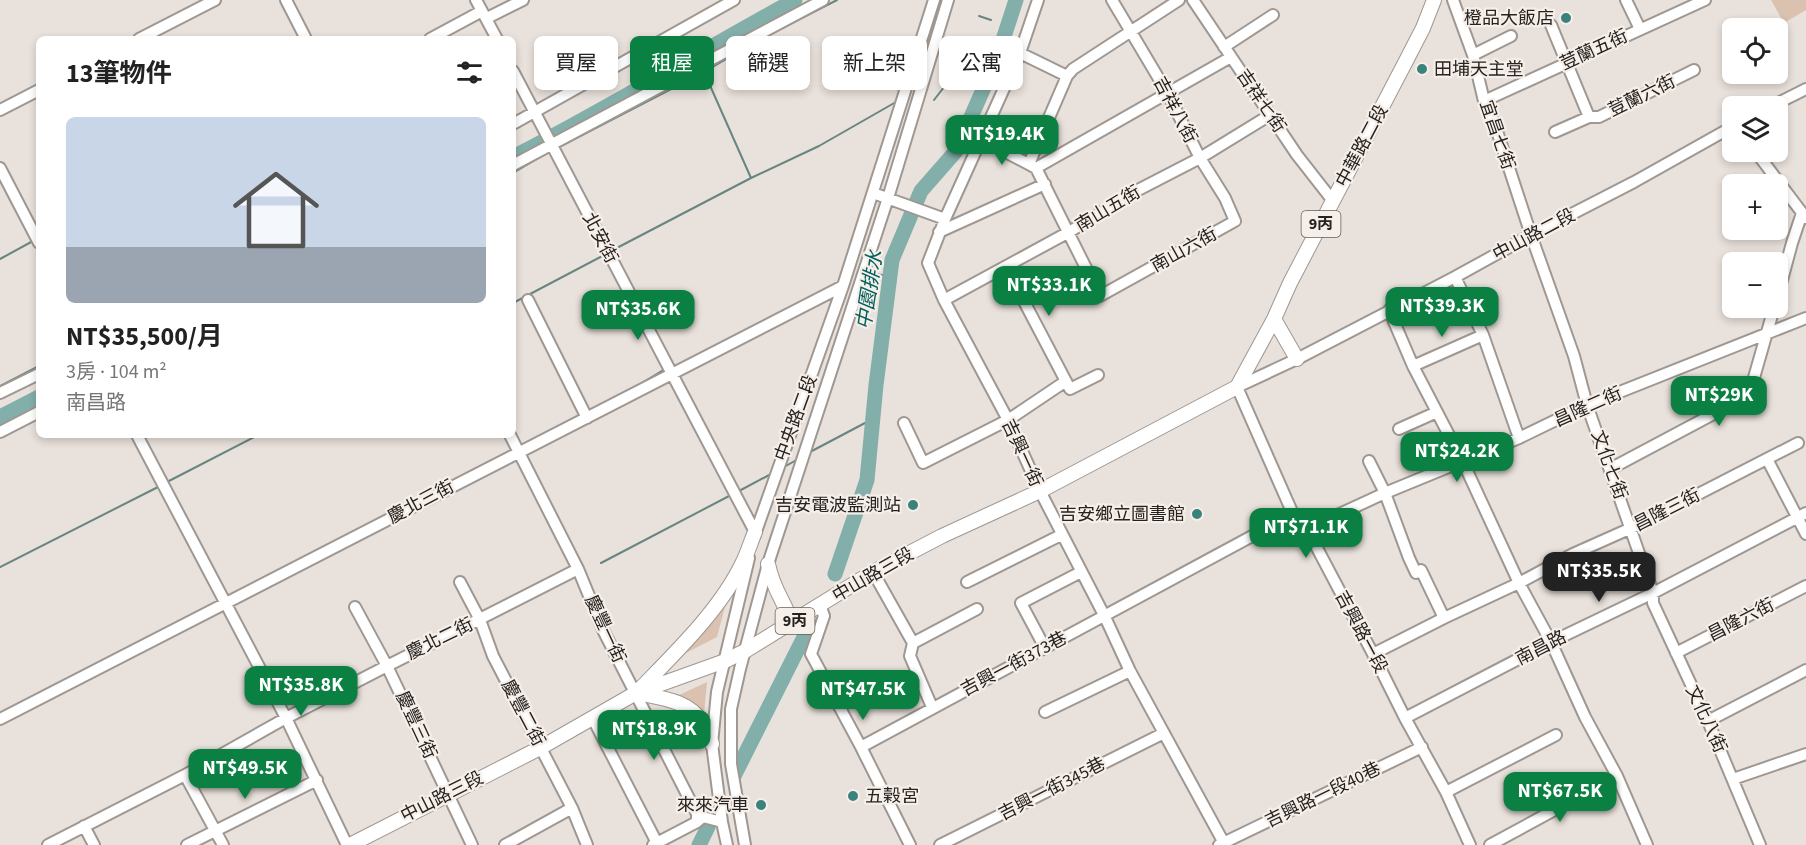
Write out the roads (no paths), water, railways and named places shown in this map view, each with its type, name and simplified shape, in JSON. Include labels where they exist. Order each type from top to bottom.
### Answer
[{"type":"main road","name":"中華路二段","points":[[1237,387],[1423,28],[1434,0]]},
{"type":"main road","points":[[1274,319],[1297,359]]},
{"type":"main road","name":"中山路三段","points":[[348,845],[540,748],[636,693],[725,661],[745,651],[873,572],[942,536],[1040,491],[1237,387]]},
{"type":"main road","points":[[636,693],[687,641],[727,588],[743,562],[755,531]]},
{"type":"main road","points":[[768,564],[773,585],[792,623]]},
{"type":"main road","points":[[636,693],[665,697],[690,709],[702,721],[712,744]]},
{"type":"street","points":[[145,36],[215,0]]},
{"type":"street","points":[[286,0],[304,36]]},
{"type":"street","points":[[476,0],[495,36]]},
{"type":"street","points":[[437,36],[523,0]]},
{"type":"street","points":[[516,123],[535,115],[734,0]]},
{"type":"street","points":[[516,163],[549,140],[823,0]]},
{"type":"street","name":"中央路二段","points":[[727,845],[712,744],[717,692],[755,531],[843,286],[934,0]]},
{"type":"street","name":"中央路二段","points":[[745,845],[731,764],[731,709],[740,669],[768,564],[888,198],[948,0]]},
{"type":"street","name":"吉興一街","points":[[1023,44],[1038,0]]},
{"type":"street","name":"吉祥八街","points":[[1112,0],[1167,94],[1200,158],[1225,198],[1235,221]]},
{"type":"street","points":[[1032,166],[1067,76],[1072,69],[1179,0]]},
{"type":"street","name":"吉祥七街","points":[[1193,0],[1297,155],[1333,201]]},
{"type":"street","name":"宜昌七街","points":[[1453,0],[1473,55],[1484,101],[1494,122],[1531,234]]},
{"type":"street","points":[[1626,0],[1640,29]]},
{"type":"street","name":"荳蘭五街","points":[[1484,101],[1705,0]]},
{"type":"street","points":[[1224,47],[1273,15]]},
{"type":"street","points":[[1551,25],[1589,117]]},
{"type":"street","points":[[1473,55],[1511,36]]},
{"type":"street","points":[[1023,54],[1067,76]]},
{"type":"street","points":[[1032,166],[1232,57]]},
{"type":"street","name":"荳蘭六街","points":[[1555,132],[1589,117],[1599,117],[1694,70]]},
{"type":"street","name":"北安街","points":[[516,76],[755,531]]},
{"type":"street","points":[[1788,98],[1806,89]]},
{"type":"street","name":"吉興一街","points":[[1003,90],[943,219],[928,262],[944,300],[1008,420],[1061,535],[1130,671],[1223,844]]},
{"type":"street","points":[[0,110],[36,92]]},
{"type":"street","name":"南山五街","points":[[944,300],[1069,232],[1138,190],[1200,158],[1270,115]]},
{"type":"street","name":"中山路二段","points":[[1237,387],[1297,359],[1455,277],[1531,234],[1635,182],[1722,133]]},
{"type":"street","points":[[981,139],[1032,166],[1045,184],[1069,232]]},
{"type":"street","points":[[1764,162],[1804,216],[1788,258]]},
{"type":"street","points":[[0,168],[36,237]]},
{"type":"street","points":[[939,232],[1045,184]]},
{"type":"street","points":[[873,194],[943,219]]},
{"type":"street","name":"南山六街","points":[[1069,232],[1100,296],[1235,221]]},
{"type":"street","name":"文化七街","points":[[1531,234],[1574,356],[1587,405],[1653,593]]},
{"type":"street","points":[[1006,267],[1070,389],[1098,375]]},
{"type":"street","points":[[1455,277],[1483,335],[1519,438]]},
{"type":"street","name":"慶北三街","points":[[0,719],[843,286]]},
{"type":"street","points":[[528,300],[586,418]]},
{"type":"street","points":[[1389,310],[1413,366],[1463,462],[1519,584],[1551,642],[1585,717],[1617,776],[1647,845]]},
{"type":"street","points":[[1611,469],[1749,395],[1771,318]]},
{"type":"street","name":"昌隆二街","points":[[1307,529],[1385,493],[1519,438],[1587,405],[1806,318]]},
{"type":"street","points":[[1413,366],[1483,335]]},
{"type":"street","points":[[0,393],[36,375]]},
{"type":"street","points":[[904,423],[923,463],[1008,420],[1066,381]]},
{"type":"street","name":"吉興路一段","points":[[1237,387],[1293,514],[1307,529],[1446,792],[1470,845]]},
{"type":"street","points":[[1399,429],[1437,412]]},
{"type":"street","points":[[0,432],[36,414]]},
{"type":"street","points":[[139,438],[286,718],[348,845]]},
{"type":"street","name":"慶豐一街","points":[[512,438],[578,569],[604,632],[697,813],[697,822]]},
{"type":"street","name":"昌隆三街","points":[[1373,654],[1519,584],[1574,554],[1631,528],[1798,443]]},
{"type":"street","points":[[1767,459],[1802,515],[1806,534]]},
{"type":"street","points":[[1369,461],[1385,493],[1408,558],[1416,573],[1421,570],[1444,618]]},
{"type":"street","name":"吉興一街373巷","points":[[861,747],[1293,514]]},
{"type":"street","name":"南昌路","points":[[1405,718],[1802,515]]},
{"type":"street","points":[[967,582],[1061,535]]},
{"type":"street","name":"慶北二街","points":[[48,845],[185,775],[286,718],[578,569]]},
{"type":"street","points":[[873,572],[913,643],[910,656],[932,707]]},
{"type":"street","points":[[1045,648],[1021,603],[1081,572]]},
{"type":"street","name":"慶豐二街","points":[[460,582],[480,620],[493,656],[572,808],[587,845]]},
{"type":"street","name":"昌隆六街","points":[[1676,653],[1806,586]]},
{"type":"street","name":"文化八街","points":[[1653,593],[1653,603],[1708,721],[1760,845]]},
{"type":"street","points":[[820,605],[824,616],[811,654],[910,845]]},
{"type":"street","name":"慶豐三街","points":[[355,607],[387,666],[472,845]]},
{"type":"street","points":[[913,643],[977,609]]},
{"type":"street","points":[[1708,721],[1806,670]]},
{"type":"street","points":[[1045,712],[1130,671]]},
{"type":"street","points":[[592,719],[655,844],[703,818],[722,822]]},
{"type":"street","name":"吉興一街345巷","points":[[940,845],[1164,733]]},
{"type":"street","points":[[1446,792],[1556,735]]},
{"type":"street","name":"吉興路一段40巷","points":[[1223,844],[1422,747]]},
{"type":"street","points":[[1733,779],[1806,754]]},
{"type":"street","points":[[185,775],[223,845]]},
{"type":"street","points":[[1490,845],[1617,776]]},
{"type":"street","points":[[187,845],[317,780]]},
{"type":"street","points":[[505,845],[572,808]]},
{"type":"street","points":[[84,826],[94,845]]},
{"type":"waterway","points":[[516,155],[795,0]]},
{"type":"waterway","points":[[557,148],[837,0]]},
{"type":"waterway","name":"中園排水","points":[[835,574],[867,480],[892,260],[921,191],[956,151],[997,58],[1016,0]]},
{"type":"waterway","points":[[979,16],[991,20]]},
{"type":"waterway","points":[[712,90],[751,178]]},
{"type":"waterway","points":[[934,100],[942,90]]},
{"type":"waterway","points":[[611,251],[751,178],[819,146],[896,102]]},
{"type":"waterway","points":[[516,171],[547,153]]},
{"type":"waterway","points":[[0,259],[33,241]]},
{"type":"waterway","points":[[516,301],[606,254]]},
{"type":"waterway","points":[[866,277],[874,274],[890,276]]},
{"type":"waterway","points":[[0,386],[36,368]]},
{"type":"waterway","points":[[642,383],[665,369]]},
{"type":"waterway","points":[[0,417],[36,399]]},
{"type":"waterway","points":[[810,452],[865,423],[872,424]]},
{"type":"waterway","points":[[167,482],[252,438]]},
{"type":"waterway","points":[[784,467],[800,458]]},
{"type":"waterway","points":[[739,491],[771,474]]},
{"type":"waterway","points":[[0,567],[158,487]]},
{"type":"waterway","points":[[601,563],[731,495]]},
{"type":"waterway","name":"中園排水","points":[[734,776],[805,635]]},
{"type":"waterway","name":"中園排水","points":[[699,845],[708,827]]},
{"type":"place","name":"橙品大飯店","points":[[1566,18]]},
{"type":"place","name":"田埔天主堂","points":[[1422,69]]},
{"type":"place","name":"吉安電波監測站","points":[[913,505]]},
{"type":"place","name":"吉安鄉立圖書館","points":[[1197,514]]},
{"type":"place","name":"五榖宮","points":[[853,796]]},
{"type":"place","name":"來來汽車","points":[[761,805]]}]
